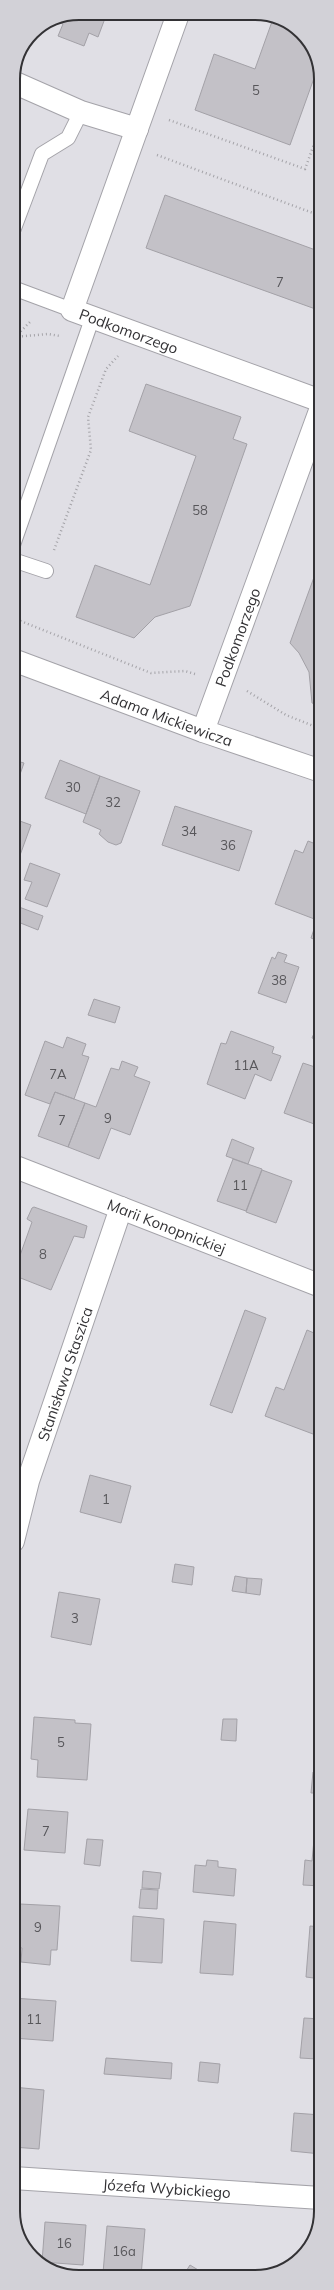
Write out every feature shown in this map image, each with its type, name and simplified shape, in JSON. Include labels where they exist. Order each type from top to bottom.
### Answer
[{"type":"street","name":"Podkomorzego","points":[[176,20],[72,310],[92,319],[314,398]]},
{"type":"street","points":[[20,85],[133,137]]},
{"type":"street","name":"Podkomorzego","points":[[203,730],[314,427]]},
{"type":"street","name":"Adama Mickiewicza","points":[[20,663],[203,730],[314,769]]},
{"type":"street","name":"Marii Konopnickiej","points":[[20,1169],[314,1283]]},
{"type":"street","name":"Stanisława Staszica","points":[[20,1513],[28,1481],[121,1208]]},
{"type":"street","name":"Józefa Wybickiego","points":[[20,2178],[314,2198]]},
{"type":"lane","points":[[20,212],[42,154],[68,138],[81,112]]},
{"type":"lane","points":[[20,291],[72,310]]},
{"type":"lane","points":[[20,525],[92,319]]},
{"type":"lane","points":[[20,562],[46,571]]},
{"type":"path","points":[[164,118],[305,170],[314,145]]},
{"type":"path","points":[[133,137],[314,213]]},
{"type":"path","points":[[46,571],[91,450],[88,417],[106,369],[123,350],[130,332]]},
{"type":"path","points":[[20,336],[48,334],[84,340]]},
{"type":"path","points":[[20,621],[152,673],[185,671]]},
{"type":"path","points":[[251,692],[286,715],[314,726]]},
{"type":"building","points":[[79,20],[104,20],[98,37],[89,33],[84,46],[58,36],[63,24],[60,23]]},
{"type":"building","points":[[272,23],[281,26],[294,35],[302,43],[308,53],[313,67],[314,78],[290,145],[195,110],[214,54],[255,69]]},
{"type":"building","points":[[165,195],[314,249],[314,308],[146,248]]},
{"type":"building","points":[[146,384],[241,417],[233,439],[247,444],[190,606],[155,617],[134,638],[76,617],[95,565],[150,585],[196,456],[129,431]]},
{"type":"building","points":[[314,577],[314,704],[312,703],[309,672],[299,653],[290,643]]},
{"type":"building","points":[[60,760],[100,776],[86,814],[45,798]]},
{"type":"building","points":[[20,762],[24,763],[20,774]]},
{"type":"building","points":[[100,776],[140,791],[121,843],[116,845],[108,842],[99,834],[101,830],[83,822]]},
{"type":"building","points":[[175,806],[252,831],[239,871],[162,845]]},
{"type":"building","points":[[20,821],[31,825],[20,855]]},
{"type":"building","points":[[308,841],[314,843],[314,919],[275,904],[295,850],[303,853]]},
{"type":"building","points":[[30,863],[60,874],[47,907],[25,899],[32,882],[24,880]]},
{"type":"building","points":[[20,907],[43,916],[38,930],[20,923]]},
{"type":"building","points":[[314,929],[314,939],[311,938]]},
{"type":"building","points":[[278,952],[287,955],[284,962],[299,967],[286,1003],[258,993],[272,957],[275,959]]},
{"type":"building","points":[[94,999],[120,1007],[115,1023],[88,1015]]},
{"type":"building","points":[[231,1031],[274,1047],[272,1053],[281,1056],[271,1081],[255,1074],[245,1099],[207,1084],[221,1043],[226,1044]]},
{"type":"building","points":[[67,1037],[86,1044],[82,1055],[89,1057],[74,1099],[55,1092],[50,1104],[25,1095],[45,1041],[63,1048]]},
{"type":"building","points":[[122,1061],[138,1067],[134,1076],[150,1082],[130,1135],[111,1128],[99,1159],[68,1147],[85,1103],[96,1107],[111,1068],[119,1070]]},
{"type":"building","points":[[303,1063],[314,1067],[314,1124],[284,1113]]},
{"type":"building","points":[[55,1092],[85,1103],[68,1147],[38,1136]]},
{"type":"building","points":[[232,1139],[254,1148],[248,1164],[226,1156]]},
{"type":"building","points":[[233,1159],[262,1169],[246,1211],[217,1201]]},
{"type":"building","points":[[262,1170],[292,1181],[276,1223],[246,1212]]},
{"type":"building","points":[[34,1207],[87,1226],[84,1238],[74,1236],[51,1290],[20,1278],[20,1255],[32,1222],[27,1219],[32,1208]]},
{"type":"building","points":[[245,1310],[266,1318],[232,1413],[210,1405]]},
{"type":"building","points":[[307,1330],[314,1333],[314,1434],[265,1416],[276,1387],[284,1390]]},
{"type":"building","points":[[90,1475],[131,1486],[121,1523],[80,1512]]},
{"type":"building","points":[[175,1564],[194,1567],[192,1585],[172,1582]]},
{"type":"building","points":[[235,1576],[247,1578],[246,1593],[232,1591]]},
{"type":"building","points":[[247,1578],[262,1579],[260,1595],[246,1593]]},
{"type":"building","points":[[59,1592],[100,1599],[91,1645],[51,1637]]},
{"type":"building","points":[[34,1717],[75,1720],[75,1723],[91,1724],[87,1780],[37,1777],[38,1760],[31,1759]]},
{"type":"building","points":[[223,1719],[237,1719],[236,1741],[221,1740]]},
{"type":"building","points":[[313,1772],[314,1793],[311,1793]]},
{"type":"building","points":[[28,1809],[68,1812],[65,1853],[24,1850]]},
{"type":"building","points":[[87,1839],[103,1840],[100,1866],[84,1864]]},
{"type":"building","points":[[314,1840],[314,1886],[303,1885],[305,1860],[312,1861]]},
{"type":"building","points":[[207,1860],[218,1861],[218,1867],[236,1869],[234,1896],[193,1892],[195,1865],[206,1866]]},
{"type":"building","points":[[143,1871],[161,1873],[159,1889],[142,1888]]},
{"type":"building","points":[[141,1889],[158,1890],[157,1909],[139,1908]]},
{"type":"building","points":[[20,1904],[60,1906],[57,1950],[51,1950],[50,1965],[21,1962],[22,1948],[20,1948]]},
{"type":"building","points":[[133,1916],[164,1919],[162,1963],[131,1961]]},
{"type":"building","points":[[204,1921],[236,1924],[233,1975],[200,1973]]},
{"type":"building","points":[[310,1926],[314,1926],[314,1978],[306,1977]]},
{"type":"building","points":[[20,1998],[56,2001],[53,2041],[20,2039]]},
{"type":"building","points":[[304,2018],[314,2019],[314,2059],[300,2058]]},
{"type":"building","points":[[106,2058],[172,2063],[171,2079],[104,2074]]},
{"type":"building","points":[[200,2062],[220,2064],[218,2083],[198,2081]]},
{"type":"building","points":[[20,2088],[44,2090],[39,2149],[20,2148]]},
{"type":"building","points":[[294,2113],[314,2114],[314,2153],[291,2151]]},
{"type":"building","points":[[45,2222],[86,2225],[83,2265],[50,2263],[42,2257]]},
{"type":"building","points":[[107,2226],[145,2229],[142,2270],[103,2270]]},
{"type":"building","points":[[190,2265],[198,2270],[187,2270]]}]
